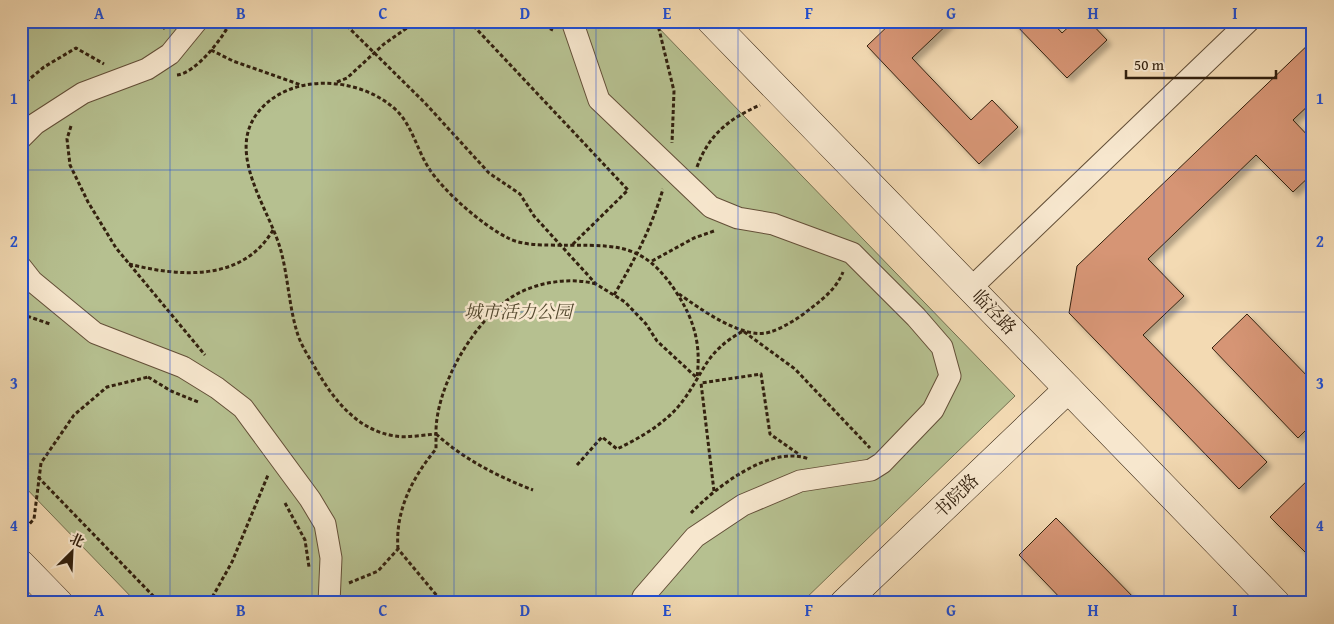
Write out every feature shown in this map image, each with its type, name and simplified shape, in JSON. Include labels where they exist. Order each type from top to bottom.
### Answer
[{"type":"street","points":[[21,138],[35,124],[83,93],[146,69],[170,54],[197,21]]},
{"type":"street","points":[[572,21],[599,100],[711,206],[738,218],[773,224],[852,253],[916,317],[942,347],[950,376],[933,410],[882,463],[871,470],[800,481],[743,505],[695,537],[643,597],[641,603]]},
{"type":"street","name":"临泾路","points":[[711,21],[1276,603]]},
{"type":"street","points":[[971,288],[1249,21]]},
{"type":"street","points":[[21,267],[32,281],[95,333],[183,367],[217,388],[243,408],[256,423],[310,499],[325,524],[331,558],[330,597]]},
{"type":"street","name":"书院路","points":[[844,603],[1068,389]]},
{"type":"street","points":[[21,564],[59,603]]},
{"type":"path","points":[[342,21],[425,103],[489,172],[520,194],[534,216],[596,284],[625,302],[646,324],[657,341],[697,377]]},
{"type":"path","points":[[417,21],[374,53],[347,78],[336,83],[301,86],[275,97],[264,106],[255,115],[246,143],[250,171],[274,229],[283,260],[297,334],[320,376],[340,406],[374,431],[396,437],[436,434],[454,450],[488,471],[532,490]]},
{"type":"path","points":[[469,21],[628,190],[572,246]]},
{"type":"path","points":[[538,21],[545,26]]},
{"type":"path","points":[[614,295],[639,253],[654,218],[670,166],[674,126],[674,91],[657,21]]},
{"type":"path","points":[[211,50],[234,62],[301,86]]},
{"type":"path","points":[[336,83],[366,91],[397,111],[408,124],[427,166],[438,181],[458,202],[510,240],[539,245],[611,247],[634,250],[652,261],[676,292],[689,313],[698,340],[700,356],[697,377]]},
{"type":"path","points":[[83,93],[67,139],[70,165],[88,202],[116,248],[210,359]]},
{"type":"path","points":[[690,186],[701,156],[723,125],[783,95]]},
{"type":"path","points":[[652,261],[694,238],[749,220]]},
{"type":"path","points":[[129,264],[172,273],[200,273],[219,270],[244,260],[265,244],[274,229]]},
{"type":"path","points":[[577,465],[602,437],[617,449],[640,438],[681,403],[715,351],[743,331],[768,333],[804,314],[832,291],[852,253]]},
{"type":"path","points":[[442,603],[398,549],[396,529],[406,496],[421,468],[436,449],[437,409],[447,382],[464,348],[492,315],[512,296],[543,283],[573,282],[596,284]]},
{"type":"path","points":[[676,292],[709,315],[743,331],[795,369],[855,431],[882,463]]},
{"type":"path","points":[[21,533],[34,519],[41,463],[74,415],[93,396],[106,387],[148,377],[164,360]]},
{"type":"path","points":[[142,370],[148,377],[171,391],[201,404]]},
{"type":"path","points":[[714,491],[701,383],[761,374],[770,434],[800,455]]},
{"type":"path","points":[[263,467],[272,481]]},
{"type":"path","points":[[209,603],[232,562],[269,474]]},
{"type":"path","points":[[38,477],[160,603]]},
{"type":"path","points":[[284,500],[304,540],[310,576]]},
{"type":"path","points":[[330,597],[378,571],[398,549]]},
{"type":"green space","name":"城市活力公园","points":[[21,21],[652,21],[1015,396],[801,603],[137,603],[21,483]]},
{"type":"building","points":[[893,21],[951,21],[912,58],[971,120],[992,100],[1018,127],[979,164],[867,46]]},
{"type":"building","points":[[1012,21],[1051,21],[1062,33],[1075,21],[1089,21],[1107,40],[1067,78]]},
{"type":"building","points":[[1313,40],[1313,101],[1293,120],[1313,141],[1313,173],[1293,192],[1256,155],[1148,259],[1184,296],[1143,335],[1267,462],[1239,489],[1069,313],[1077,266]]},
{"type":"building","points":[[1247,314],[1313,382],[1313,423],[1298,438],[1212,348]]},
{"type":"building","points":[[1313,475],[1313,560],[1270,517]]},
{"type":"building","points":[[1056,518],[1139,603],[1065,603],[1019,555]]}]
